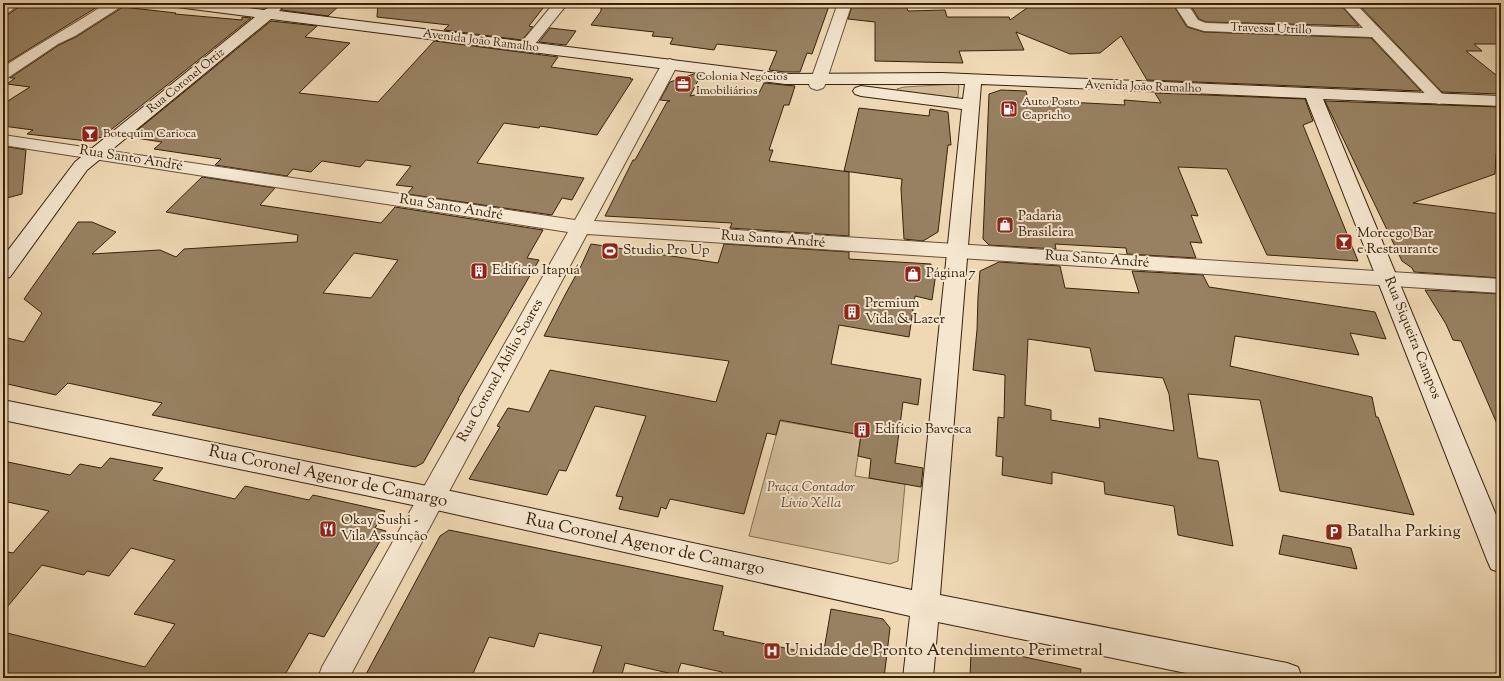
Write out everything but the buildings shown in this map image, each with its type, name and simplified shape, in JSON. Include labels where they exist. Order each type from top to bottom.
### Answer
[{"type":"street","points":[[3,10],[14,3]]},
{"type":"street","points":[[3,74],[53,41],[70,34],[117,3]]},
{"type":"street","name":"Avenida João Ramalho","points":[[177,3],[818,82],[971,105]]},
{"type":"street","name":"Rua Coronel Ortiz","points":[[3,272],[77,170],[281,3]]},
{"type":"street","points":[[526,46],[561,3]]},
{"type":"street","points":[[818,82],[845,3]]},
{"type":"street","name":"Travessa Utrillo","points":[[1180,3],[1193,23],[1204,27],[1375,33]]},
{"type":"street","points":[[1347,3],[1439,98]]},
{"type":"street","name":"Rua Coronel Abílio Soares","points":[[333,678],[670,64]]},
{"type":"street","name":"Avenida João Ramalho","points":[[818,82],[942,78],[1501,101]]},
{"type":"street","points":[[918,678],[973,80]]},
{"type":"street","name":"Rua Siqueira Campos","points":[[1313,94],[1501,560]]},
{"type":"street","name":"Rua Santo André","points":[[3,140],[580,227],[1501,286]]},
{"type":"street","name":"Rua Coronel Agenor de Camargo","points":[[3,410],[432,498],[924,606],[1287,678]]},
{"type":"green space","points":[[957,84],[959,86],[958,97],[955,98],[898,91],[897,89],[904,87]]},
{"type":"green space","name":"Praça Contador Lívio Xella","points":[[780,421],[861,435],[855,476],[905,484],[898,561],[890,564],[749,536]]},
{"type":"place","name":"Colonia Negócios Imobiliários","points":[[683,84]]},
{"type":"place","name":"Auto Posto Capricho","points":[[1009,109]]},
{"type":"place","name":"Botequim Carioca","points":[[90,134]]},
{"type":"place","name":"Padaria Brasileira","points":[[1005,225]]},
{"type":"place","name":"Morcego Bar e Restaurante","points":[[1344,242]]},
{"type":"place","name":"Studio Pro Up","points":[[610,251]]},
{"type":"place","name":"Edifício Itapuá","points":[[479,271]]},
{"type":"place","name":"Página 7","points":[[913,274]]},
{"type":"place","name":"Premium Vida & Lazer","points":[[852,312]]},
{"type":"place","name":"Edifício Bavesca","points":[[862,430]]},
{"type":"place","name":"Okay Sushi - Vila Assunção","points":[[328,529]]},
{"type":"place","name":"Batalha Parking","points":[[1334,532]]},
{"type":"place","name":"Unidade de Pronto Atendimento Perimetral","points":[[772,651]]}]
